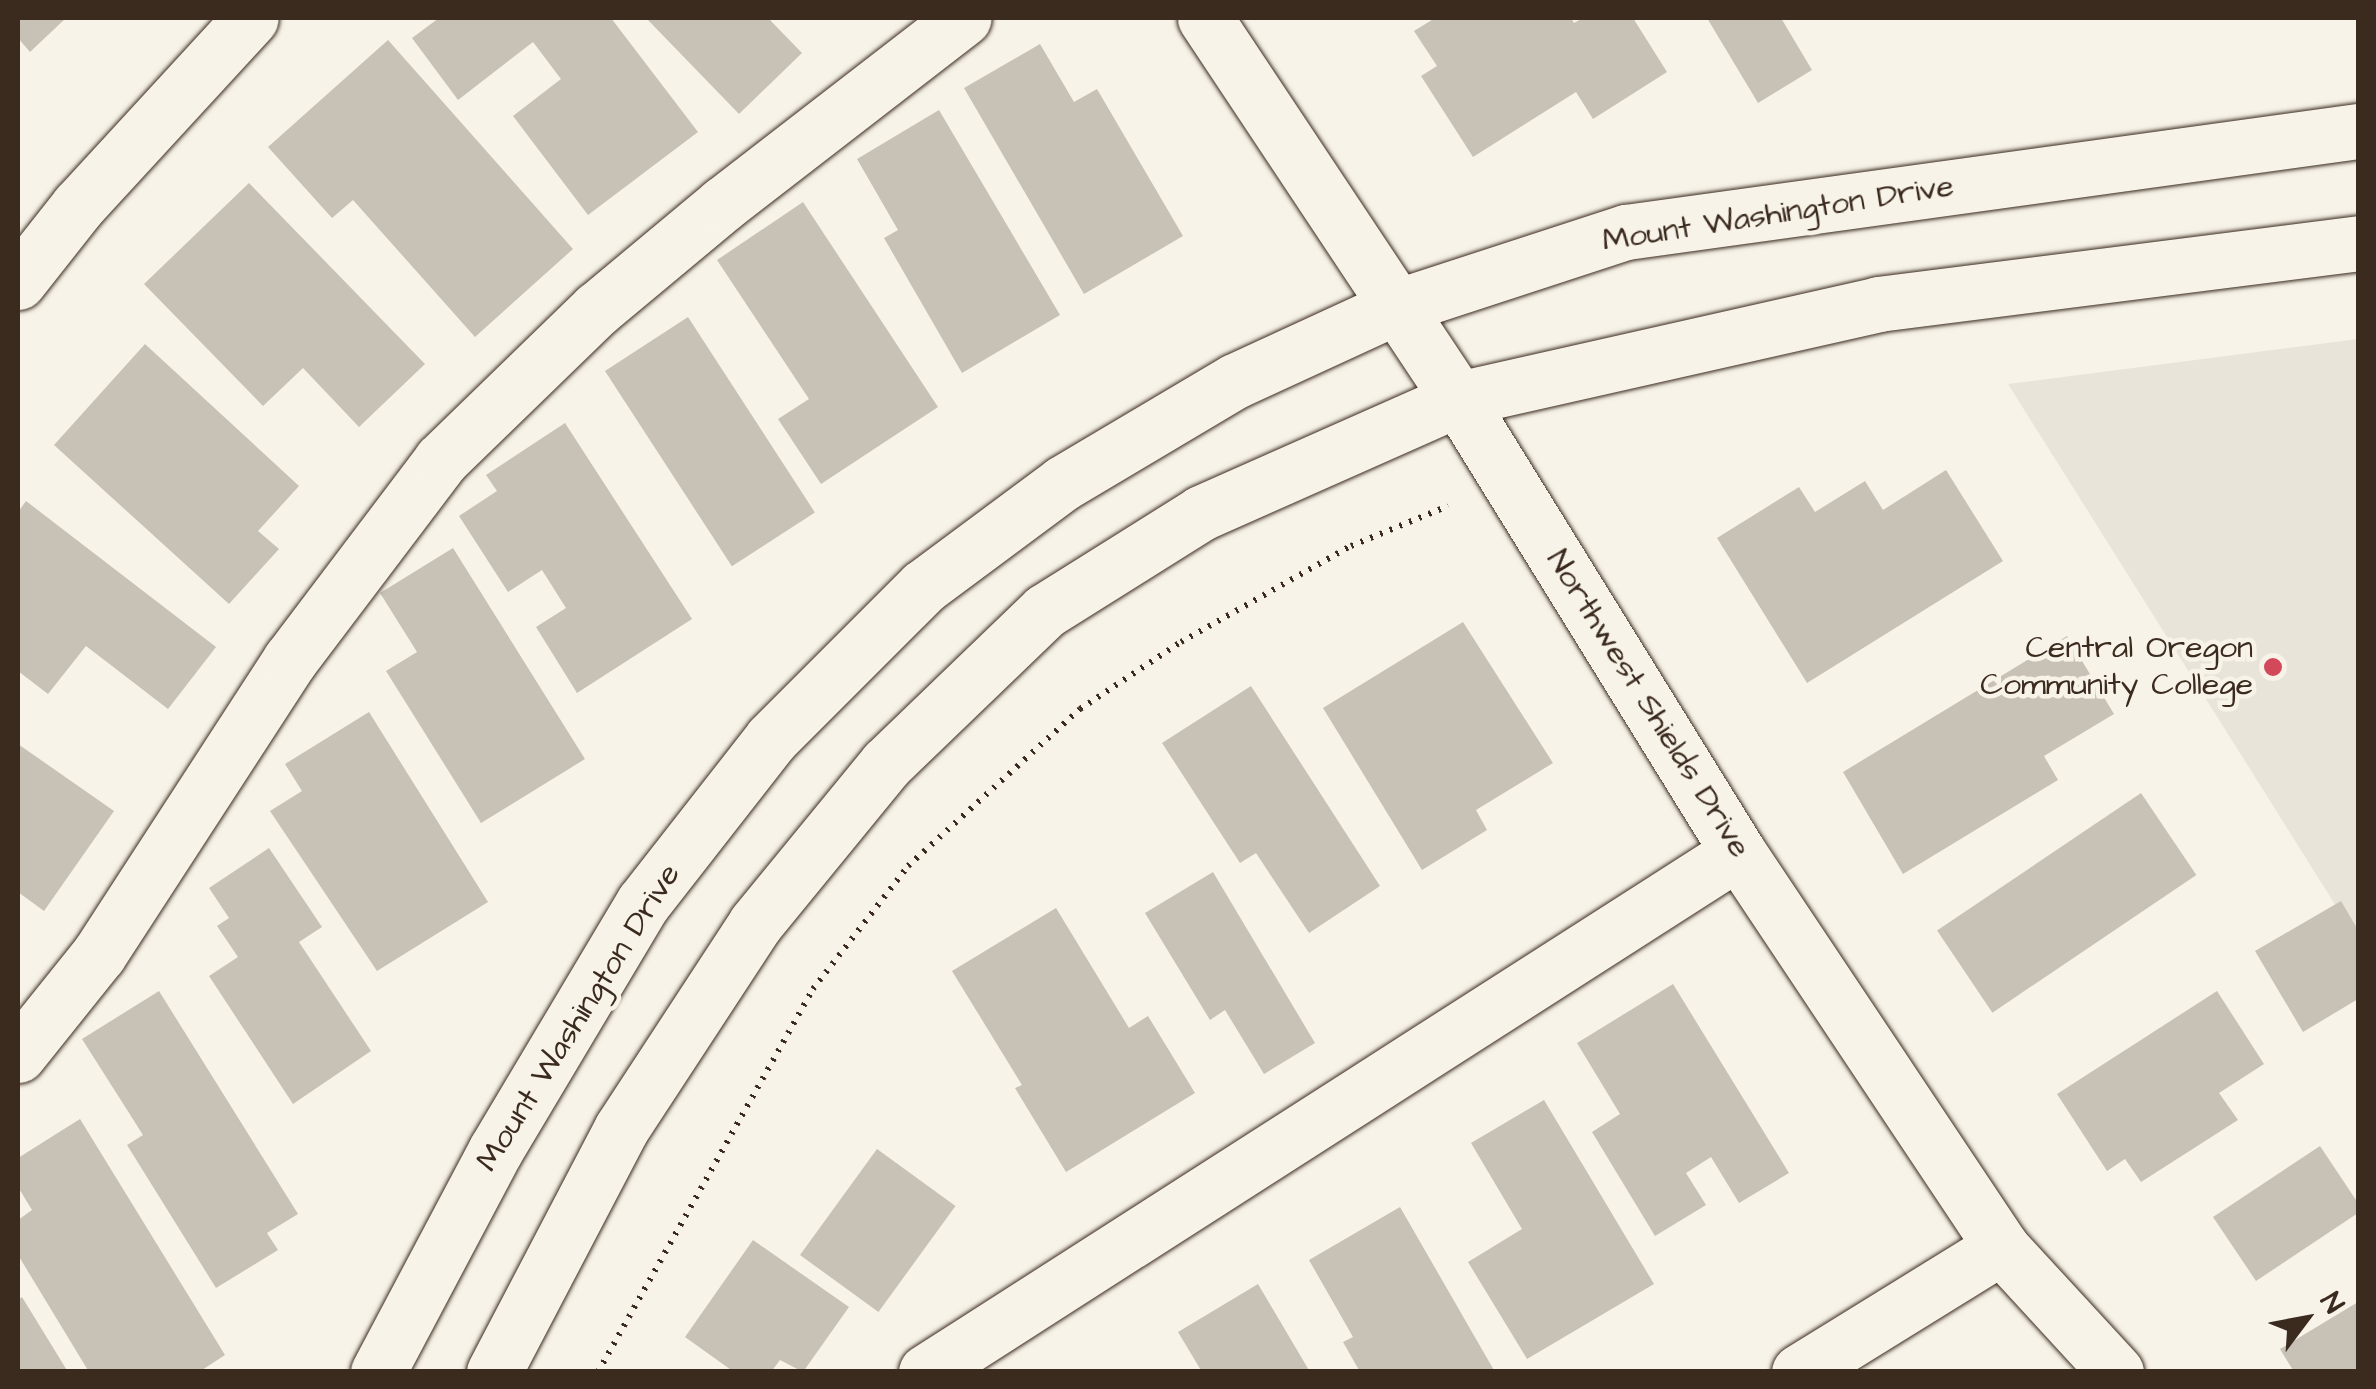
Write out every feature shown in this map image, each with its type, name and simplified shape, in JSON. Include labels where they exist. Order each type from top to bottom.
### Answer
[{"type":"main road","points":[[18,282],[78,206],[251,18]]},
{"type":"main road","points":[[18,1055],[100,954],[290,660],[440,460],[598,309],[723,204],[964,18]]},
{"type":"main road","name":"Northwest Shields Drive","points":[[1204,18],[1458,399],[1738,852],[2001,1247],[2116,1372]]},
{"type":"main road","name":"Mount Washington Drive","points":[[378,1372],[495,1151],[643,902],[771,739],[923,587],[1063,483],[1235,381],[1396,307],[1626,232],[2358,131]]},
{"type":"main road","points":[[494,1372],[621,1129],[755,924],[886,764],[1046,611],[1201,513],[1458,399],[1878,304],[2358,243]]},
{"type":"main road","points":[[926,1372],[1738,852]]},
{"type":"main road","points":[[1799,1372],[2001,1247]]},
{"type":"path","points":[[598,1372],[813,989],[908,866],[1080,709],[1152,661],[1351,546],[1458,502]]},
{"type":"shaded area","name":"Central Oregon Community College","points":[[2358,339],[2358,941],[2008,384]]},
{"type":"building","points":[[18,18],[66,18],[30,52],[18,38]]},
{"type":"building","points":[[439,18],[611,18],[698,132],[588,215],[513,116],[561,79],[533,42],[458,100],[412,38]]},
{"type":"building","points":[[646,18],[768,18],[802,53],[739,114]]},
{"type":"building","points":[[1435,18],[1571,18],[1574,23],[1583,18],[1633,18],[1667,72],[1593,119],[1576,92],[1473,157],[1421,76],[1437,66],[1414,31]]},
{"type":"building","points":[[1707,18],[1781,18],[1812,70],[1758,103]]},
{"type":"building","points":[[388,40],[573,249],[475,337],[353,200],[332,218],[268,147]]},
{"type":"building","points":[[1040,44],[1074,102],[1097,89],[1183,236],[1084,294],[964,88]]},
{"type":"building","points":[[939,110],[1060,315],[962,373],[884,238],[898,230],[857,159]]},
{"type":"building","points":[[249,183],[425,364],[359,427],[303,368],[263,406],[144,284]]},
{"type":"building","points":[[803,202],[938,407],[821,484],[778,419],[809,399],[717,260]]},
{"type":"building","points":[[688,317],[815,512],[732,566],[605,371]]},
{"type":"building","points":[[145,344],[299,486],[258,531],[279,549],[229,604],[54,445]]},
{"type":"building","points":[[565,423],[692,619],[577,693],[536,627],[566,608],[542,570],[508,592],[459,516],[497,491],[486,475]]},
{"type":"building","points":[[1946,470],[2003,561],[1807,683],[1717,538],[1799,487],[1815,512],[1865,481],[1883,510]]},
{"type":"building","points":[[26,501],[216,647],[168,709],[86,646],[48,694],[18,671],[18,512]]},
{"type":"building","points":[[453,548],[585,759],[481,823],[386,671],[417,652],[380,593]]},
{"type":"building","points":[[1463,622],[1553,763],[1476,810],[1487,830],[1422,870],[1323,708]]},
{"type":"building","points":[[2067,636],[2114,714],[2044,756],[2058,780],[1903,874],[1843,772]]},
{"type":"building","points":[[1251,686],[1380,886],[1309,933],[1256,853],[1240,863],[1162,743]]},
{"type":"building","points":[[369,712],[488,902],[377,971],[270,811],[302,791],[285,764]]},
{"type":"building","points":[[18,744],[114,811],[44,911],[18,892]]},
{"type":"building","points":[[2141,793],[2196,875],[1992,1013],[1937,931]]},
{"type":"building","points":[[269,848],[322,927],[299,942],[371,1051],[293,1104],[209,976],[238,957],[217,926],[229,918],[209,888]]},
{"type":"building","points":[[1213,872],[1315,1043],[1264,1074],[1225,1010],[1210,1020],[1145,913]]},
{"type":"building","points":[[2341,901],[2358,930],[2358,999],[2303,1032],[2255,951]]},
{"type":"building","points":[[1056,908],[1129,1028],[1148,1016],[1195,1093],[1066,1172],[1015,1088],[1022,1085],[952,971]]},
{"type":"building","points":[[1673,984],[1789,1173],[1739,1203],[1711,1157],[1686,1173],[1706,1205],[1655,1236],[1592,1132],[1620,1114],[1577,1043]]},
{"type":"building","points":[[159,991],[298,1214],[267,1233],[278,1250],[216,1288],[127,1145],[143,1135],[82,1039]]},
{"type":"building","points":[[2217,991],[2264,1064],[2219,1093],[2238,1120],[2141,1182],[2125,1159],[2107,1171],[2057,1094]]},
{"type":"building","points":[[1544,1100],[1654,1284],[1527,1359],[1468,1262],[1522,1229],[1471,1143]]},
{"type":"building","points":[[80,1119],[225,1355],[199,1372],[89,1372],[18,1255],[18,1220],[32,1210],[18,1187],[18,1158]]},
{"type":"building","points":[[2320,1146],[2358,1203],[2358,1213],[2256,1281],[2213,1217]]},
{"type":"building","points":[[877,1149],[955,1206],[878,1312],[800,1255]]},
{"type":"building","points":[[1400,1207],[1495,1372],[1360,1372],[1343,1342],[1353,1337],[1309,1260]]},
{"type":"building","points":[[753,1240],[849,1307],[803,1372],[780,1360],[771,1372],[734,1372],[685,1337]]},
{"type":"building","points":[[1258,1284],[1310,1372],[1202,1372],[1178,1332]]},
{"type":"building","points":[[22,1297],[68,1372],[18,1372],[18,1300]]},
{"type":"building","points":[[2358,1302],[2358,1372],[2294,1372],[2280,1349]]},
{"type":"place","name":"Central Oregon Community College","points":[[2273,667]]}]
